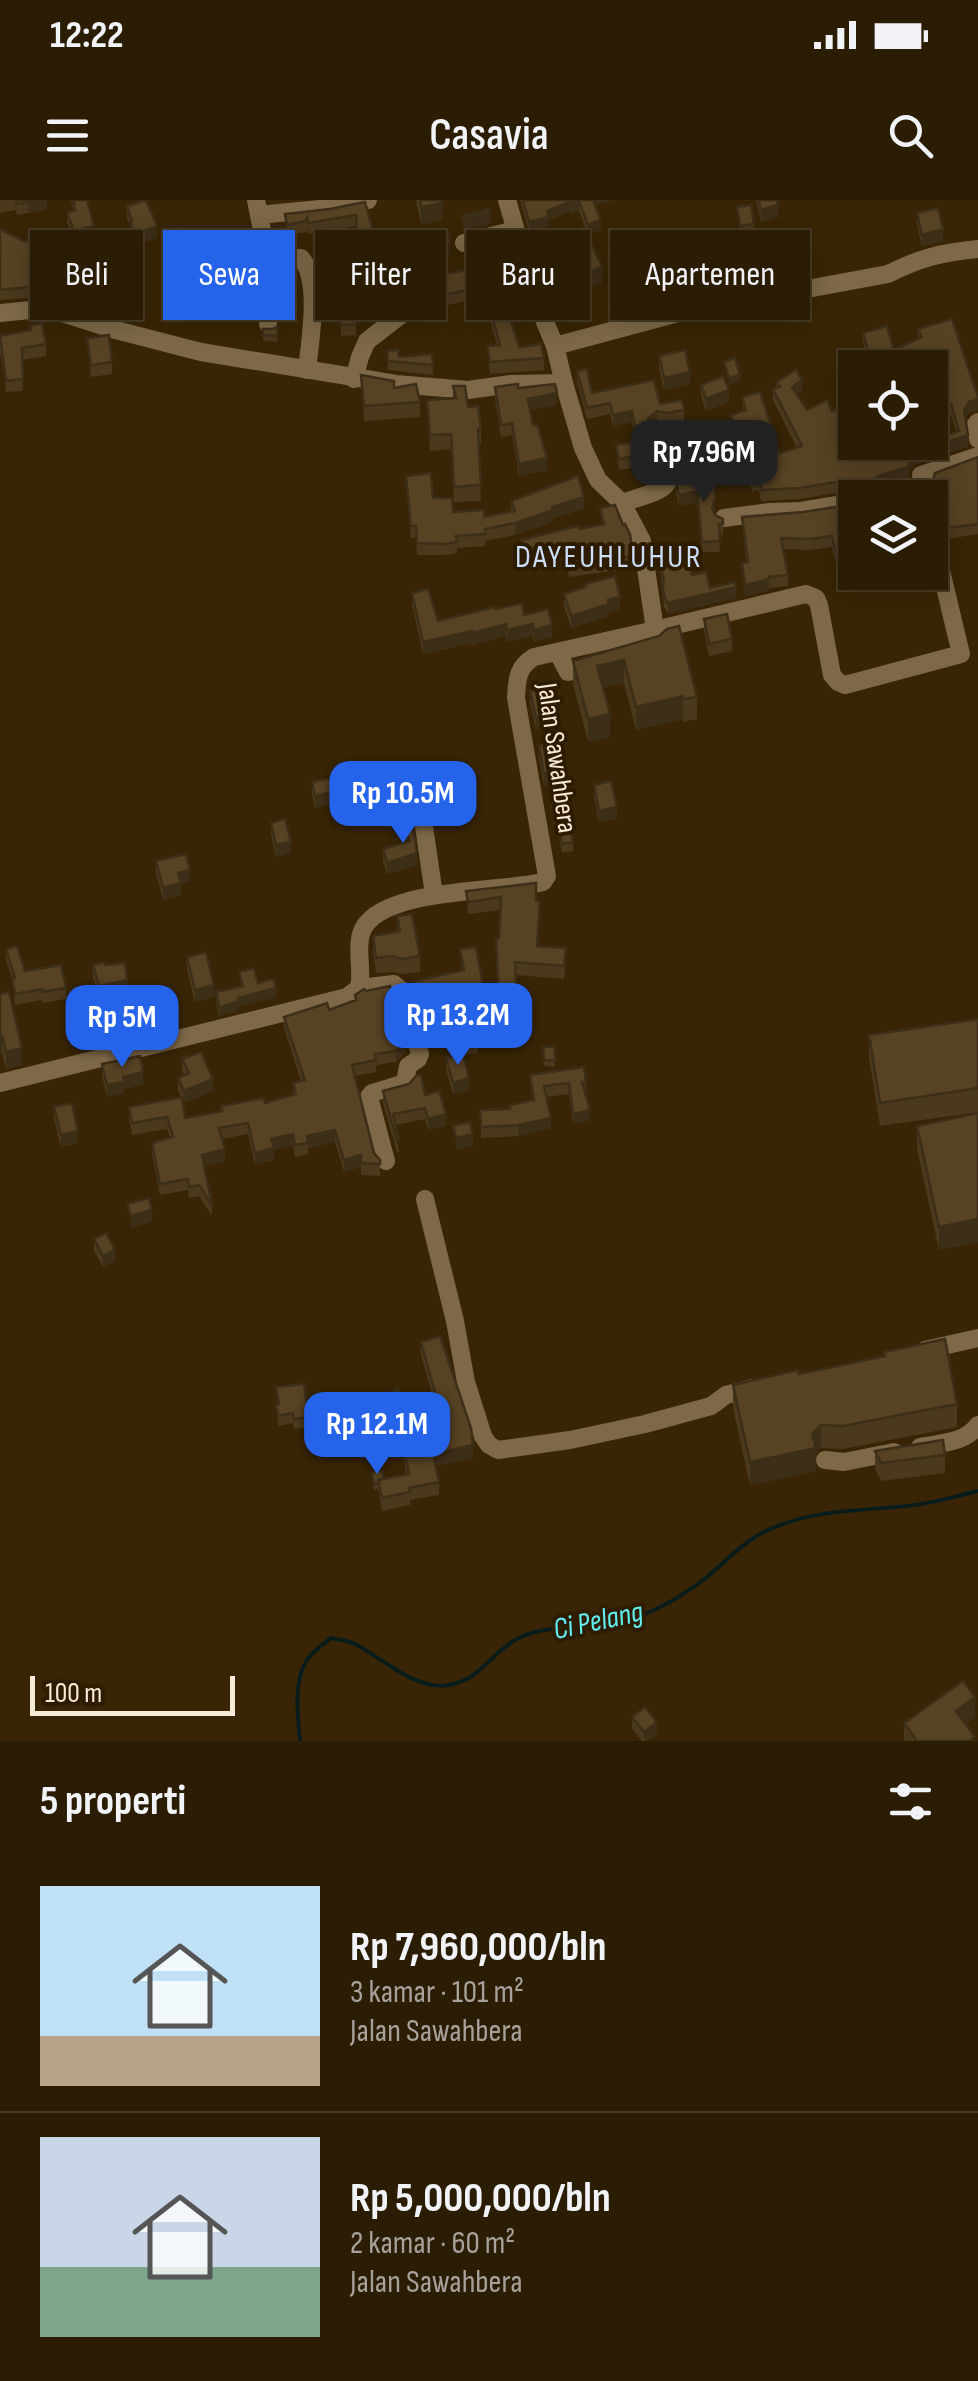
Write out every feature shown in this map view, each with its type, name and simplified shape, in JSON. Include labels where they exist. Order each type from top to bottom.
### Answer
[{"type":"street","points":[[258,208],[329,208],[368,200]]},
{"type":"street","points":[[507,200],[515,230]]},
{"type":"street","points":[[555,346],[678,313],[888,274],[936,254],[978,249]]},
{"type":"street","points":[[295,258],[301,258],[308,267],[312,308],[308,370]]},
{"type":"street","points":[[0,312],[40,309],[201,352],[439,390],[564,383]]},
{"type":"street","points":[[354,379],[367,341],[394,320]]},
{"type":"street","points":[[544,320],[583,448],[598,480],[622,503],[642,541],[652,596],[656,647],[652,650]]},
{"type":"street","points":[[978,422],[978,440]]},
{"type":"street","points":[[622,503],[663,490],[668,484],[671,474],[660,434]]},
{"type":"street","points":[[921,480],[920,475],[978,456]]},
{"type":"street","points":[[724,518],[838,505]]},
{"type":"street","name":"Jalan Sawahbera","points":[[359,988],[362,932],[378,912],[434,895],[543,882],[547,876],[516,698],[518,674],[530,660],[806,594],[816,598],[819,605],[832,676],[845,685],[961,654],[946,590]]},
{"type":"street","points":[[558,653],[568,672],[615,660]]},
{"type":"street","points":[[420,799],[434,895]]},
{"type":"street","points":[[0,1084],[335,1002],[359,988],[394,984],[401,990],[420,1054],[406,1070],[405,1084],[369,1097],[386,1161]]},
{"type":"street","points":[[426,1199],[466,1382],[483,1436],[498,1450],[645,1424],[775,1383]]},
{"type":"street","points":[[906,1354],[978,1338]]},
{"type":"street","points":[[825,1460],[844,1462],[962,1439],[978,1425]]},
{"type":"building","points":[[73,200],[87,200],[94,226],[74,230],[67,213],[75,210]]},
{"type":"building","points":[[146,200],[157,226],[133,230],[127,206]]},
{"type":"building","points":[[420,200],[442,200],[442,203],[421,207]]},
{"type":"building","points":[[523,200],[593,200],[601,220],[588,225],[579,201],[571,201],[547,211],[549,217],[529,222]]},
{"type":"building","points":[[758,200],[777,200],[778,205],[761,210]]},
{"type":"building","points":[[365,202],[373,230],[357,230],[356,215],[308,223],[307,218],[287,225],[285,214]]},
{"type":"building","points":[[751,205],[754,224],[740,226],[737,207]]},
{"type":"building","points":[[938,208],[943,229],[922,235],[917,213]]},
{"type":"building","points":[[489,209],[490,212],[462,216]]},
{"type":"building","points":[[0,229],[26,242],[30,230],[30,287],[0,290]]},
{"type":"building","points":[[590,240],[602,267],[590,273]]},
{"type":"building","points":[[466,270],[466,290],[448,294],[446,274]]},
{"type":"building","points":[[952,319],[978,397],[964,410],[968,435],[948,442],[948,435],[959,431],[951,404],[948,405],[948,350],[894,350],[922,337],[918,329]]},
{"type":"building","points":[[341,320],[356,320],[356,324],[341,325]]},
{"type":"building","points":[[493,320],[511,320],[519,347],[541,344],[544,358],[490,362],[487,346],[500,345]]},
{"type":"building","points":[[42,323],[46,344],[22,348],[23,379],[6,381],[0,336],[31,330],[30,326]]},
{"type":"building","points":[[278,326],[277,336],[263,335],[263,329]]},
{"type":"building","points":[[887,326],[894,350],[868,350],[863,333]]},
{"type":"building","points":[[109,335],[112,362],[91,365],[87,338]]},
{"type":"building","points":[[398,350],[399,357],[432,354],[433,365],[388,361],[387,351]]},
{"type":"building","points":[[685,350],[690,372],[664,378],[659,356]]},
{"type":"building","points":[[735,358],[740,375],[729,378],[724,362]]},
{"type":"building","points":[[587,369],[592,393],[654,380],[660,404],[682,400],[684,410],[657,411],[648,419],[657,462],[642,464],[640,455],[619,459],[616,445],[638,441],[632,411],[613,415],[610,403],[587,408],[577,371]]},
{"type":"building","points":[[796,370],[802,380],[792,387],[807,410],[827,400],[832,411],[838,409],[838,460],[909,460],[909,467],[874,480],[838,480],[800,488],[761,490],[759,480],[752,481],[747,460],[722,461],[719,447],[726,445],[722,432],[735,428],[731,415],[746,410],[742,397],[760,392],[780,453],[802,446],[773,389],[780,387],[776,382]]},
{"type":"building","points":[[361,375],[394,381],[394,388],[416,384],[420,402],[364,406]]},
{"type":"building","points":[[723,376],[729,390],[706,399],[701,385]]},
{"type":"building","points":[[518,384],[518,388],[555,384],[557,393],[528,399],[533,425],[537,424],[547,458],[519,464],[512,423],[501,425],[495,387]]},
{"type":"building","points":[[453,386],[465,386],[468,407],[478,406],[481,485],[454,487],[451,434],[430,435],[427,400],[456,398]]},
{"type":"building","points":[[978,457],[978,524],[948,528],[948,480],[933,480],[935,473]]},
{"type":"building","points":[[431,473],[433,498],[452,498],[453,512],[484,510],[484,517],[515,511],[511,501],[578,476],[584,497],[515,523],[485,529],[485,534],[456,536],[457,542],[417,543],[416,526],[411,526],[406,476]]},
{"type":"building","points":[[714,475],[712,508],[723,519],[723,524],[719,524],[720,541],[702,542],[697,491],[679,495],[676,482]]},
{"type":"building","points":[[615,505],[630,534],[633,556],[569,565],[566,548],[554,551],[552,543],[524,550],[521,540],[604,524],[600,508]]},
{"type":"building","points":[[838,507],[838,549],[835,550],[832,536],[781,538],[788,575],[745,585],[742,563],[748,562],[742,517]]},
{"type":"building","points":[[672,547],[676,562],[688,559],[692,575],[706,572],[710,588],[735,582],[736,587],[668,603],[658,551]]},
{"type":"building","points":[[615,576],[620,597],[571,616],[564,594]]},
{"type":"building","points":[[428,589],[438,621],[522,603],[524,615],[548,609],[552,625],[534,630],[533,624],[507,630],[506,624],[423,642],[412,593]]},
{"type":"building","points":[[727,614],[732,639],[709,644],[704,619]]},
{"type":"building","points":[[679,626],[697,697],[683,696],[636,707],[624,660],[597,666],[610,714],[588,719],[573,661],[659,636]]},
{"type":"building","points":[[543,688],[549,714],[536,718],[530,691]]},
{"type":"building","points":[[550,743],[557,771],[544,774],[539,746]]},
{"type":"building","points":[[330,778],[333,792],[315,796],[312,782]]},
{"type":"building","points":[[611,781],[617,807],[599,811],[594,785]]},
{"type":"building","points":[[392,789],[398,814],[386,816],[380,792]]},
{"type":"building","points":[[566,804],[573,842],[562,844],[552,806]]},
{"type":"building","points":[[285,819],[291,842],[276,845],[271,823]]},
{"type":"building","points":[[412,820],[417,853],[387,863],[383,849],[409,841],[404,822]]},
{"type":"building","points":[[186,854],[190,870],[178,873],[181,883],[163,888],[156,861]]},
{"type":"building","points":[[536,883],[536,901],[540,901],[537,946],[566,948],[564,966],[515,962],[517,998],[526,998],[526,1008],[493,1009],[492,1000],[499,999],[496,939],[501,897],[468,902],[466,891]]},
{"type":"building","points":[[412,914],[420,956],[376,958],[373,936],[400,931],[397,916]]},
{"type":"building","points":[[17,946],[25,971],[61,965],[66,988],[15,994],[15,978],[6,949]]},
{"type":"building","points":[[476,947],[489,1017],[498,1016],[500,1029],[477,1032],[478,1042],[457,1045],[451,1015],[426,1020],[415,981],[464,970],[460,949]]},
{"type":"building","points":[[206,952],[214,985],[195,990],[187,957]]},
{"type":"building","points":[[125,963],[127,980],[99,986],[93,965]]},
{"type":"building","points":[[254,968],[258,983],[273,979],[276,988],[219,1007],[216,992],[243,986],[239,972]]},
{"type":"building","points":[[390,986],[406,1040],[396,1051],[375,1054],[376,1060],[352,1065],[380,1164],[361,1163],[361,1155],[344,1160],[335,1130],[307,1136],[308,1143],[295,1145],[293,1134],[271,1139],[274,1148],[255,1153],[248,1123],[219,1128],[225,1149],[202,1155],[212,1205],[199,1185],[189,1187],[188,1179],[160,1184],[152,1143],[173,1137],[167,1117],[132,1123],[129,1107],[182,1097],[185,1118],[222,1111],[221,1106],[264,1098],[265,1103],[296,1094],[293,1083],[305,1080],[284,1017],[327,1003],[329,1010],[356,1000],[355,995],[364,989]]},
{"type":"building","points":[[9,992],[22,1048],[6,1052],[0,1037],[0,994]]},
{"type":"building","points":[[978,1019],[978,1088],[880,1103],[869,1035]]},
{"type":"building","points":[[543,1047],[555,1047],[555,1061],[544,1060]]},
{"type":"building","points":[[201,1052],[213,1079],[184,1091],[178,1078],[189,1073],[182,1059]]},
{"type":"building","points":[[463,1054],[469,1078],[453,1083],[446,1058]]},
{"type":"building","points":[[140,1056],[143,1072],[107,1085],[102,1064]]},
{"type":"building","points":[[584,1067],[586,1082],[582,1082],[590,1110],[573,1114],[569,1083],[544,1086],[551,1118],[481,1127],[480,1110],[510,1109],[510,1105],[534,1100],[530,1075]]},
{"type":"building","points":[[421,1075],[425,1095],[439,1091],[446,1114],[428,1119],[425,1108],[393,1114],[397,1141],[383,1091],[409,1084]]},
{"type":"building","points":[[72,1103],[78,1131],[61,1135],[54,1107]]},
{"type":"building","points":[[978,1113],[978,1219],[939,1227],[917,1126]]},
{"type":"building","points":[[470,1122],[473,1134],[456,1138],[453,1126]]},
{"type":"building","points":[[149,1198],[152,1210],[131,1216],[127,1204]]},
{"type":"building","points":[[106,1233],[115,1249],[103,1256],[94,1239]]},
{"type":"building","points":[[440,1336],[471,1428],[473,1445],[433,1454],[439,1482],[382,1498],[378,1480],[409,1474],[403,1444],[395,1447],[373,1400],[398,1389],[405,1404],[435,1393],[421,1342]]},
{"type":"building","points":[[945,1339],[957,1404],[843,1426],[821,1425],[812,1434],[816,1448],[750,1462],[733,1385],[885,1356],[884,1352]]},
{"type":"building","points":[[304,1384],[307,1406],[316,1404],[318,1416],[278,1416],[276,1387]]},
{"type":"building","points":[[943,1440],[945,1455],[881,1463],[875,1451]]},
{"type":"building","points":[[382,1471],[384,1478],[374,1484],[371,1472]]},
{"type":"building","points":[[963,1681],[975,1697],[956,1711],[975,1737],[970,1741],[917,1741],[904,1723]]},
{"type":"building","points":[[645,1707],[657,1722],[644,1732],[632,1717]]},
{"type":"waterway","name":"Ci Pelang","points":[[300,1741],[300,1678],[307,1660],[331,1638],[353,1643],[411,1678],[449,1685],[469,1678],[508,1645],[529,1634],[616,1623],[658,1608],[695,1586],[754,1538],[778,1526],[828,1513],[917,1505],[978,1491]]},
{"type":"district","name":"DAYEUHLUHUR","points":[[609,557]]}]
